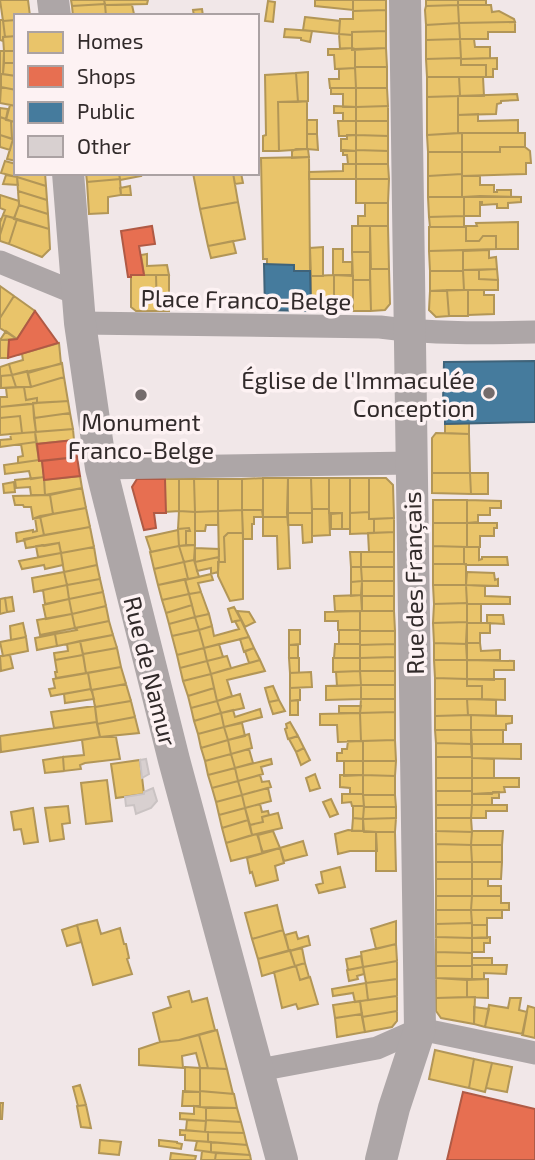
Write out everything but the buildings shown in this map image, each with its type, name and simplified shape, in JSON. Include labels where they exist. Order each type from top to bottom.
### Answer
[{"type":"main road","name":"Rue des Français","points":[[381,1160],[394,1108],[419,1030],[405,0]]},
{"type":"main road","name":"Rue de Namur","points":[[68,175],[79,309],[102,468],[174,760],[282,1160]]},
{"type":"street","points":[[0,262],[79,309]]},
{"type":"street","name":"Place Franco-Belge","points":[[79,309],[411,331],[535,332]]},
{"type":"street","points":[[102,468],[411,463]]},
{"type":"street","points":[[259,1070],[377,1048],[419,1030],[535,1053]]},
{"type":"place","name":"Église de l'Immaculée Conception","points":[[489,393]]},
{"type":"place","name":"Monument Franco-Belge","points":[[141,395]]}]
